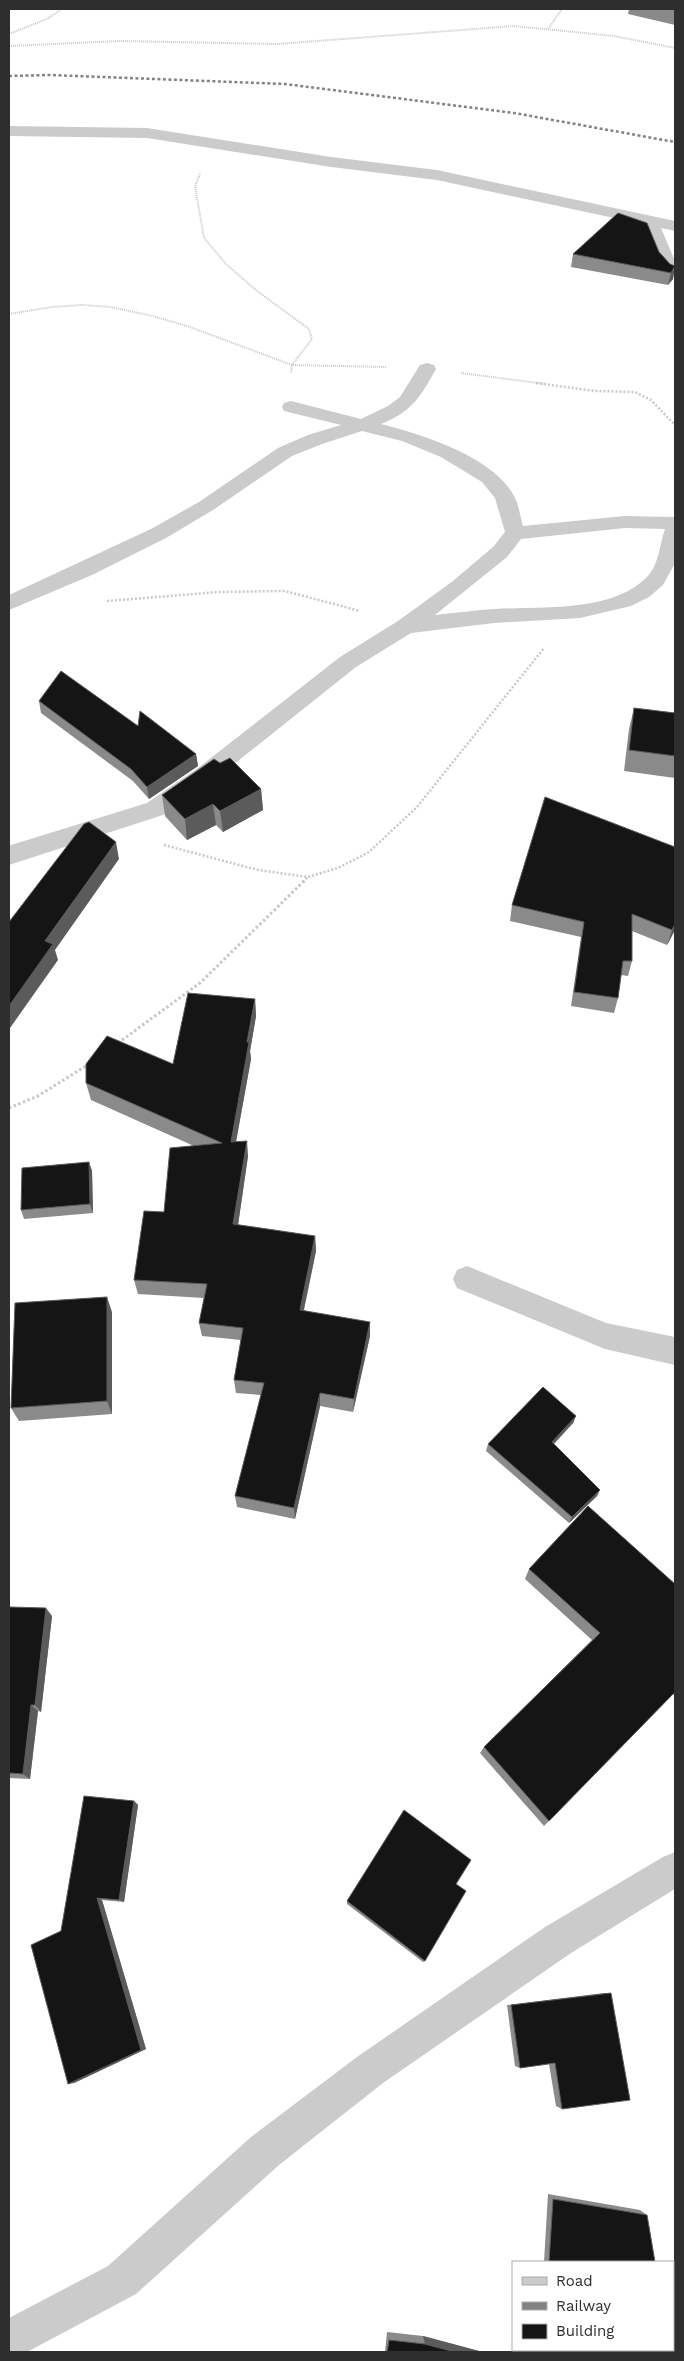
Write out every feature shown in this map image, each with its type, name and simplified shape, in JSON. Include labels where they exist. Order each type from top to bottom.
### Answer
[{"type":"street","points":[[9,131],[147,133],[437,175],[675,226]]},
{"type":"street","points":[[649,221],[670,268],[675,273]]},
{"type":"street","points":[[9,602],[86,569],[159,532],[206,506],[286,452],[316,438],[363,424],[389,413],[407,401],[427,369]]},
{"type":"street","points":[[291,407],[409,436],[448,453],[489,478],[505,497],[515,533]]},
{"type":"street","points":[[9,856],[19,851],[155,809],[206,774],[348,662],[406,626],[460,586],[500,552],[515,533],[625,522],[675,523]]},
{"type":"street","points":[[406,626],[483,617],[573,612],[609,606],[634,596],[656,580],[675,530]]},
{"type":"street","points":[[467,1280],[605,1336],[675,1352]]},
{"type":"street","points":[[9,2340],[122,2280],[265,2151],[370,2070],[558,1940],[675,1869]]},
{"type":"path","points":[[9,34],[47,19],[62,9]]},
{"type":"path","points":[[548,29],[562,9]]},
{"type":"path","points":[[9,46],[120,41],[277,44],[514,26],[614,36],[675,48]]},
{"type":"path","points":[[212,143],[195,186],[204,238],[226,264],[257,291],[309,329],[312,339],[292,365],[291,407]]},
{"type":"path","points":[[9,314],[52,307],[83,305],[128,310],[190,327],[292,365],[427,369],[594,391],[635,392],[651,400],[675,425]]},
{"type":"path","points":[[101,602],[218,592],[285,591],[340,605],[406,626]]},
{"type":"path","points":[[98,828],[258,870],[308,877],[338,868],[369,852],[417,807],[573,612]]},
{"type":"path","points":[[117,1044],[200,983],[308,877]]},
{"type":"path","points":[[9,1108],[38,1096],[93,1060]]},
{"type":"building","points":[[618,213],[647,223],[659,252],[670,264],[675,266],[671,273],[573,254]]},
{"type":"building","points":[[61,671],[138,726],[140,711],[196,754],[147,787],[131,769],[39,701]]},
{"type":"building","points":[[634,708],[675,713],[675,756],[629,750]]},
{"type":"building","points":[[230,758],[261,789],[220,811],[213,804],[185,819],[162,795],[214,759],[220,763]]},
{"type":"building","points":[[545,797],[675,847],[675,924],[672,930],[632,914],[632,961],[623,961],[618,998],[574,992],[584,922],[512,905]]},
{"type":"building","points":[[89,822],[116,842],[45,941],[53,944],[9,1006],[9,922],[84,824]]},
{"type":"building","points":[[188,993],[255,999],[231,1142],[247,1141],[233,1224],[315,1236],[300,1310],[370,1322],[354,1399],[320,1393],[294,1508],[235,1496],[264,1383],[234,1380],[243,1328],[199,1323],[207,1284],[134,1280],[144,1211],[164,1212],[170,1148],[222,1143],[86,1083],[86,1064],[107,1036],[173,1064]]},
{"type":"building","points":[[89,1162],[90,1204],[21,1210],[22,1168]]},
{"type":"building","points":[[107,1297],[107,1401],[11,1408],[15,1303]]},
{"type":"building","points":[[543,1387],[576,1416],[552,1442],[600,1490],[572,1517],[488,1444]]},
{"type":"building","points":[[588,1506],[675,1584],[675,1692],[549,1821],[484,1747],[600,1633],[529,1569]]},
{"type":"building","points":[[9,1607],[46,1608],[35,1705],[31,1705],[23,1774],[9,1773]]},
{"type":"building","points":[[84,1796],[134,1801],[119,1900],[97,1898],[141,2050],[68,2084],[31,1945],[61,1931]]},
{"type":"building","points":[[404,1810],[471,1860],[456,1884],[466,1891],[425,1961],[347,1901]]},
{"type":"building","points":[[611,1993],[630,2100],[562,2109],[555,2063],[520,2068],[511,2005]]},
{"type":"building","points":[[553,2199],[647,2215],[655,2261],[549,2261]]},
{"type":"building","points":[[389,2340],[425,2344],[455,2352],[387,2352]]},
{"type":"railway","points":[[9,76],[50,75],[285,84],[514,113],[675,142]]}]
